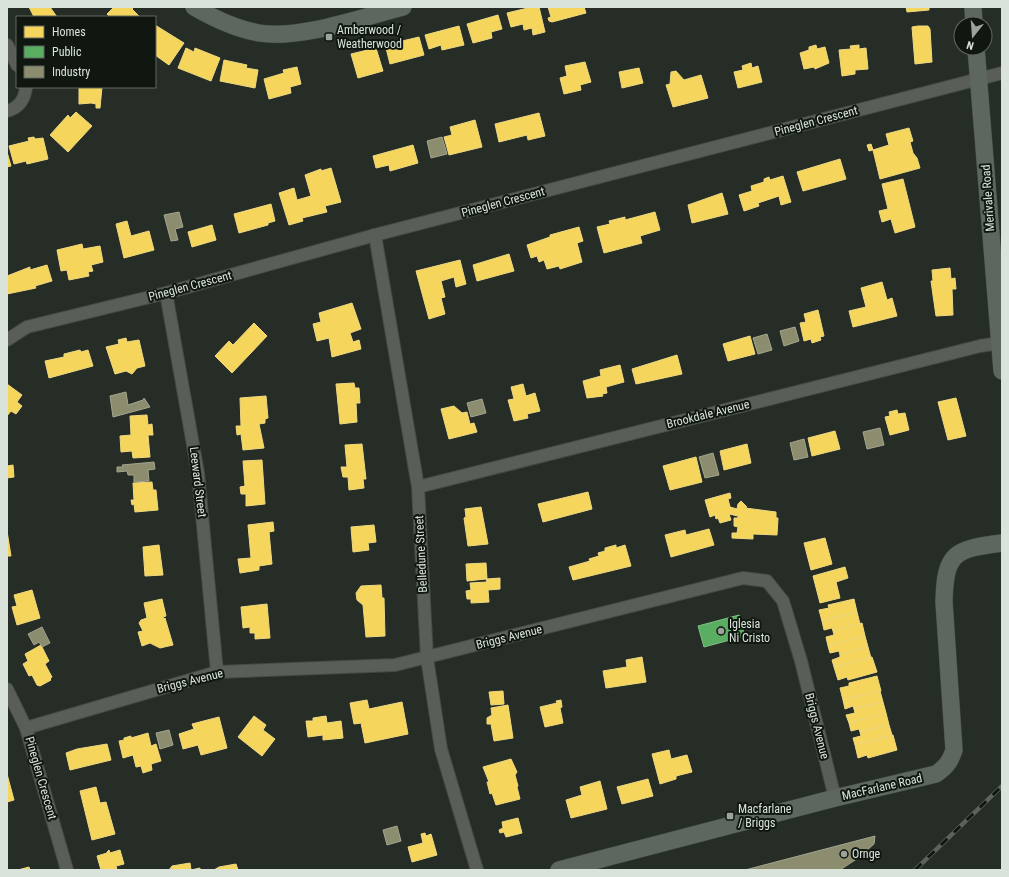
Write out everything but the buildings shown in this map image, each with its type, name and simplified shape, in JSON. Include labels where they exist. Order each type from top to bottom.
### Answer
[{"type":"street","points":[[194,7],[232,25],[260,33],[290,34],[313,30],[403,7]]},
{"type":"street","points":[[7,45],[16,63]]},
{"type":"street","name":"Merivale Road","points":[[977,56],[998,274],[999,343],[1002,371]]},
{"type":"street","name":"Pineglen Crescent","points":[[7,340],[27,327],[166,293],[375,235],[1002,73]]},
{"type":"street","points":[[7,112],[14,110],[19,105],[26,88]]},
{"type":"street","name":"Belledune Street","points":[[375,235],[418,487],[427,658],[441,749],[476,870]]},
{"type":"street","name":"Leeward Street","points":[[166,293],[198,473],[217,672]]},
{"type":"street","name":"Brookdale Avenue","points":[[418,487],[980,346],[999,343]]},
{"type":"street","name":"MacFarlane Road","points":[[560,870],[835,798],[936,774],[949,764],[954,750],[944,602],[944,581],[950,562],[962,550],[1002,543]]},
{"type":"street","name":"Briggs Avenue","points":[[26,728],[217,672],[395,665],[743,578],[767,581],[783,601],[801,661],[835,798]]},
{"type":"street","name":"Pineglen Crescent","points":[[7,689],[26,728],[67,870]]},
{"type":"railway","points":[[915,870],[1002,786]]},
{"type":"place","name":"Amberwood / Weatherwood","points":[[329,37]]},
{"type":"place","name":"Iglesia Ni Cristo","points":[[721,631]]},
{"type":"place","name":"Macfarlane / Briggs","points":[[730,816]]},
{"type":"place","name":"Ornge","points":[[844,854]]}]
